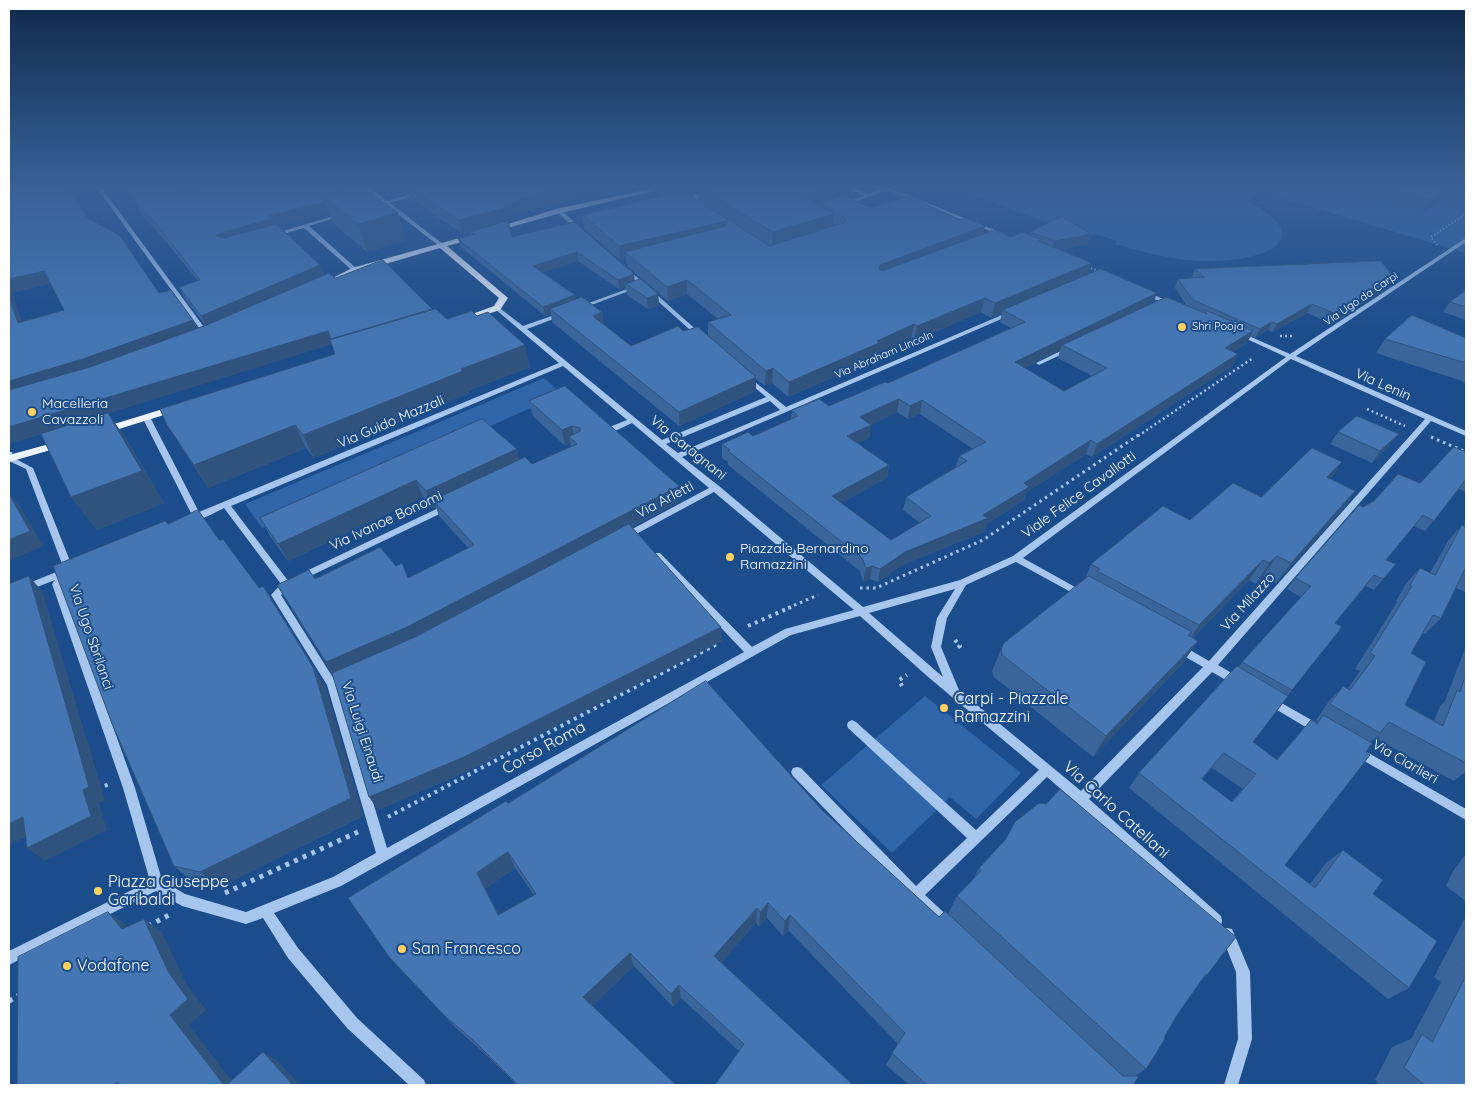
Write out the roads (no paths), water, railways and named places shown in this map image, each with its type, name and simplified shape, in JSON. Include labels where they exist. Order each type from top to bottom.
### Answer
[{"type":"main road","points":[[329,282],[355,270],[465,238]]},
{"type":"main road","points":[[441,245],[504,298],[503,303],[497,308],[448,323]]},
{"type":"main road","points":[[92,434],[183,406]]},
{"type":"main road","points":[[9,457],[74,439]]},
{"type":"street","points":[[136,238],[207,335]]},
{"type":"street","points":[[319,238],[355,270]]},
{"type":"street","points":[[432,238],[441,245]]},
{"type":"street","points":[[990,240],[995,238]]},
{"type":"street","name":"Via Ugo da Carpi","points":[[1291,357],[1466,240]]},
{"type":"street","points":[[619,264],[703,338]]},
{"type":"street","points":[[578,309],[643,285]]},
{"type":"street","points":[[1134,288],[1174,306]]},
{"type":"street","points":[[1153,309],[1166,302]]},
{"type":"street","name":"Via Garagnani","points":[[497,308],[632,421],[716,488],[835,588],[860,612]]},
{"type":"street","points":[[522,329],[568,312]]},
{"type":"street","name":"Via Abraham Lincoln","points":[[676,457],[784,409],[1014,312]]},
{"type":"street","points":[[1232,330],[1291,357]]},
{"type":"street","points":[[1039,363],[1074,346]]},
{"type":"street","name":"Via Lenin","points":[[1291,357],[1466,434]]},
{"type":"street","name":"Viale Felice Cavallotti","points":[[860,612],[963,582],[1016,558],[1291,357]]},
{"type":"street","name":"Via Guido Mazzali","points":[[179,524],[565,363]]},
{"type":"street","points":[[740,371],[784,409]]},
{"type":"street","points":[[660,444],[770,398]]},
{"type":"street","points":[[146,417],[197,517]]},
{"type":"street","name":"Via Milazzo","points":[[1081,799],[1211,666],[1429,419]]},
{"type":"street","points":[[610,430],[632,421]]},
{"type":"street","name":"Via Ugo Sbrilanci","points":[[9,457],[30,468],[74,569],[57,584],[127,782],[157,884]]},
{"type":"street","name":"Via Arletti","points":[[618,540],[640,539],[716,488]]},
{"type":"street","name":"Via Ivanoe Bonomi","points":[[286,584],[454,504]]},
{"type":"street","points":[[226,505],[286,584]]},
{"type":"street","points":[[640,539],[750,652]]},
{"type":"street","points":[[1016,558],[1092,600]]},
{"type":"street","points":[[9,595],[74,569]]},
{"type":"street","points":[[954,691],[936,647],[942,618],[963,582]]},
{"type":"street","name":"Via Luigi Einaudi","points":[[286,584],[276,595],[336,682],[383,855]]},
{"type":"street","name":"Corso Roma","points":[[157,884],[182,900],[246,918],[337,882],[788,632],[860,612]]},
{"type":"street","name":"Via Carlo Catellani","points":[[860,612],[1081,799],[1226,930],[1242,972],[1245,1039],[1231,1085]]},
{"type":"street","points":[[1168,643],[1245,686]]},
{"type":"street","points":[[1262,696],[1330,736]]},
{"type":"street","points":[[852,725],[976,838]]},
{"type":"street","name":"Via Ciarlieri","points":[[1347,746],[1466,815]]},
{"type":"street","points":[[916,895],[1047,770]]},
{"type":"street","points":[[797,772],[916,895],[959,936]]},
{"type":"street","points":[[9,958],[157,884]]},
{"type":"street","points":[[265,910],[293,953],[352,1023],[419,1085]]},
{"type":"street","points":[[22,970],[23,951]]},
{"type":"place","name":"Shri Pooja","points":[[1182,327]]},
{"type":"place","name":"Macelleria Cavazzoli","points":[[32,412]]},
{"type":"place","name":"Piazzale Bernardino Ramazzini","points":[[730,557]]},
{"type":"place","name":"Carpi - Piazzale Ramazzini","points":[[944,708]]},
{"type":"place","name":"Piazza Giuseppe Garibaldi","points":[[98,891]]},
{"type":"place","name":"San Francesco","points":[[402,949]]},
{"type":"place","name":"Vodafone","points":[[67,966]]}]
